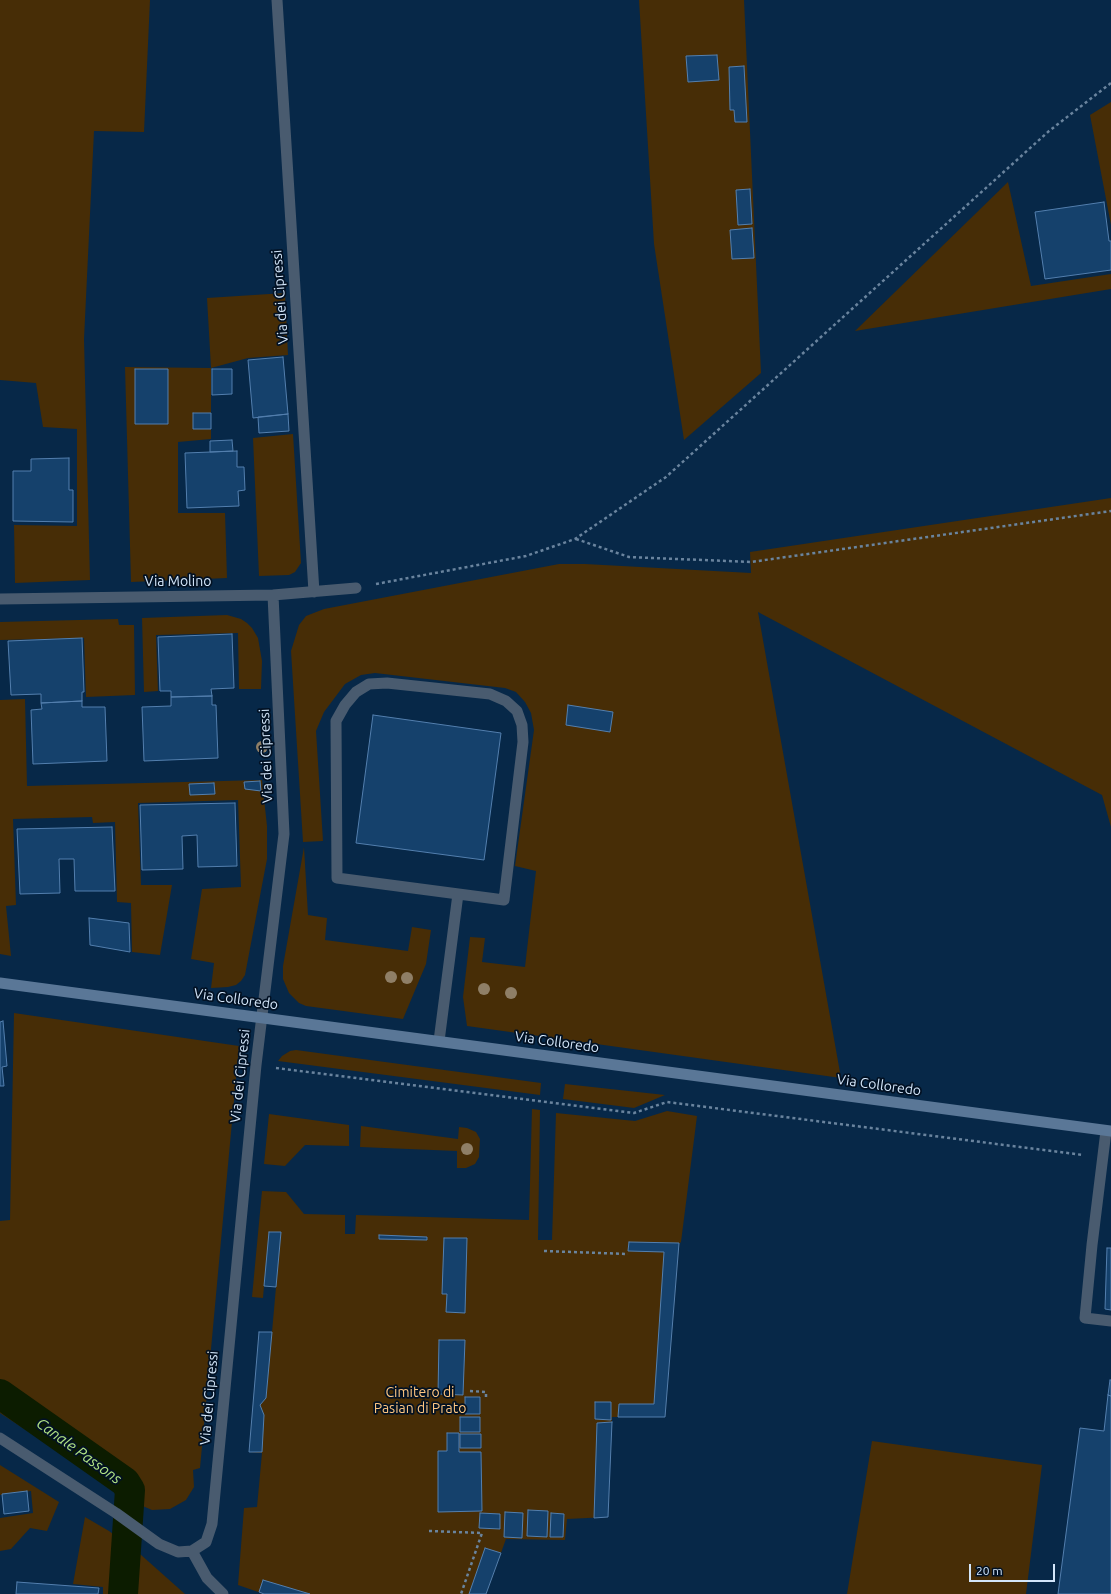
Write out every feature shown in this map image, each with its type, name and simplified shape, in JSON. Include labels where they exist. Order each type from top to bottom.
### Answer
[{"type":"main road","name":"Via Colloredo","points":[[0,982],[1108,1131]]},
{"type":"street","name":"Via dei Cipressi","points":[[276,0],[314,592]]},
{"type":"street","name":"Via Molino","points":[[0,599],[273,595],[356,588]]},
{"type":"street","name":"Via dei Cipressi","points":[[192,1551],[206,1542],[212,1524],[261,1017],[284,834],[273,595]]},
{"type":"street","points":[[387,683],[490,694],[506,701],[517,712],[522,725],[522,742],[504,900],[458,894],[337,878],[336,721],[344,705],[356,692],[369,684],[387,683]]},
{"type":"street","points":[[439,1041],[458,894]]},
{"type":"street","points":[[1108,1131],[1092,1245],[1085,1318],[1111,1321]]},
{"type":"street","points":[[0,1438],[116,1513],[159,1544],[178,1552],[192,1551],[207,1578],[223,1594]]},
{"type":"path","points":[[356,588],[526,556],[575,539],[666,477],[1049,131],[1111,83]]},
{"type":"path","points":[[575,539],[629,557],[751,562],[1111,511]]},
{"type":"path","points":[[256,1065],[634,1113],[667,1102],[1103,1158]]},
{"type":"path","points":[[544,1251],[628,1254]]},
{"type":"path","points":[[470,1391],[486,1392],[486,1397]]},
{"type":"path","points":[[429,1531],[482,1533],[461,1594]]},
{"type":"green space","points":[[0,0],[150,0],[144,132],[94,131],[84,339],[90,580],[15,583],[14,525],[77,526],[77,429],[43,427],[36,383],[0,380]]},
{"type":"green space","points":[[639,0],[744,0],[761,373],[684,440],[654,244]]},
{"type":"green space","points":[[1111,102],[1111,225],[1090,115]]},
{"type":"green space","points":[[1008,182],[1031,286],[1111,274],[1111,289],[855,331]]},
{"type":"green space","points":[[285,293],[288,355],[248,358],[211,368],[207,298]]},
{"type":"green space","points":[[125,367],[211,368],[211,439],[178,442],[178,513],[225,513],[227,578],[131,582]]},
{"type":"green space","points":[[293,434],[301,563],[295,572],[289,575],[259,576],[253,438]]},
{"type":"green space","points":[[1111,498],[1111,827],[1102,795],[758,612],[841,1078],[467,1026],[463,997],[470,937],[485,938],[482,962],[525,967],[536,871],[515,866],[534,730],[531,713],[525,702],[516,692],[505,688],[375,673],[361,675],[345,684],[324,712],[316,731],[323,841],[303,842],[291,651],[299,625],[306,616],[324,609],[559,564],[585,564],[751,573],[750,552]]},
{"type":"green space","points":[[227,615],[241,619],[247,623],[258,638],[262,661],[261,689],[239,689],[238,633],[156,635],[158,691],[144,692],[142,618]]},
{"type":"green space","points":[[118,619],[119,625],[134,625],[135,695],[86,697],[84,638],[0,640],[0,622]]},
{"type":"green space","points":[[25,699],[27,786],[262,780],[267,826],[267,859],[245,975],[236,985],[211,988],[214,963],[191,959],[202,889],[241,887],[238,800],[138,803],[141,885],[172,885],[160,955],[132,952],[131,903],[117,902],[115,822],[93,823],[92,817],[13,819],[16,905],[6,906],[11,956],[0,954],[0,700]]},
{"type":"green space","points":[[304,847],[308,915],[327,918],[325,940],[408,951],[412,927],[431,930],[426,964],[403,1019],[306,1006],[299,1003],[289,993],[283,979],[283,966]]},
{"type":"green space","points":[[14,1013],[239,1046],[200,1468],[193,1470],[194,1487],[186,1500],[170,1509],[152,1510],[138,1504],[0,1413],[0,1221],[10,1220]]},
{"type":"green space","points":[[296,1050],[541,1083],[540,1095],[278,1061],[282,1056],[290,1051]]},
{"type":"green space","points":[[565,1084],[665,1095],[634,1108],[563,1099]]},
{"type":"green space","name":"Cimitero di Pasian di Prato","points":[[532,1109],[540,1110],[538,1240],[552,1240],[556,1113],[635,1121],[667,1111],[697,1116],[681,1242],[679,1244],[665,1417],[612,1417],[608,1517],[567,1519],[565,1540],[506,1539],[486,1594],[264,1594],[238,1585],[244,1508],[257,1507],[262,1453],[249,1452],[259,1332],[272,1332],[276,1287],[264,1286],[263,1298],[252,1297],[262,1191],[286,1192],[304,1214],[345,1215],[345,1234],[355,1234],[356,1215],[529,1220]]},
{"type":"green space","points":[[269,1114],[349,1125],[349,1146],[305,1145],[285,1166],[264,1164]]},
{"type":"green space","points":[[361,1126],[458,1139],[459,1127],[467,1128],[476,1132],[480,1139],[479,1157],[475,1164],[466,1168],[457,1168],[457,1151],[360,1147]]},
{"type":"green space","points":[[872,1441],[1042,1465],[1026,1594],[847,1594]]},
{"type":"green space","points":[[0,1465],[59,1502],[47,1531],[30,1528],[11,1549],[0,1551],[0,1518],[33,1513],[31,1491],[0,1495]]},
{"type":"green space","points":[[85,1517],[109,1531],[140,1554],[185,1594],[103,1594],[103,1587],[73,1584]]},
{"type":"building","points":[[717,55],[719,80],[688,82],[686,56]]},
{"type":"building","points":[[744,66],[747,122],[735,122],[734,110],[730,110],[729,67]]},
{"type":"building","points":[[750,189],[752,224],[738,225],[736,190]]},
{"type":"building","points":[[1104,202],[1109,241],[1111,241],[1111,270],[1045,279],[1035,212]]},
{"type":"building","points":[[752,228],[754,258],[732,259],[730,230]]},
{"type":"building","points":[[283,357],[288,414],[253,418],[248,360]]},
{"type":"building","points":[[135,369],[168,369],[168,424],[135,424]]},
{"type":"building","points":[[212,369],[232,369],[232,394],[212,395]]},
{"type":"building","points":[[193,413],[211,413],[211,429],[193,429]]},
{"type":"building","points":[[288,414],[289,431],[259,433],[258,417]]},
{"type":"building","points":[[232,440],[233,451],[210,452],[210,441]]},
{"type":"building","points":[[237,451],[237,467],[244,467],[245,490],[238,491],[239,506],[187,508],[185,453]]},
{"type":"building","points":[[69,458],[69,490],[73,490],[73,522],[13,521],[13,471],[31,471],[31,459]]},
{"type":"building","points":[[232,634],[234,688],[211,689],[212,696],[171,697],[171,691],[160,691],[158,637]]},
{"type":"building","points":[[82,638],[84,692],[82,692],[82,701],[41,703],[41,694],[11,695],[8,641]]},
{"type":"building","points":[[212,696],[212,705],[216,705],[218,758],[144,761],[142,707],[171,706],[171,697]]},
{"type":"building","points":[[82,701],[82,707],[105,707],[107,761],[33,764],[31,710],[42,709],[41,703]]},
{"type":"building","points":[[568,705],[613,712],[610,732],[566,725]]},
{"type":"building","points":[[373,715],[501,733],[484,860],[356,843]]},
{"type":"building","points":[[260,781],[261,791],[245,789],[244,782]]},
{"type":"building","points":[[214,783],[215,794],[190,795],[189,784]]},
{"type":"building","points":[[235,803],[237,866],[198,867],[197,835],[182,836],[183,869],[142,870],[140,805]]},
{"type":"building","points":[[112,827],[115,891],[75,891],[74,859],[59,859],[60,893],[20,894],[17,829]]},
{"type":"building","points":[[89,918],[129,923],[130,952],[90,945]]},
{"type":"building","points":[[3,1021],[7,1066],[2,1067],[4,1086],[0,1086],[0,1022]]},
{"type":"building","points":[[269,1232],[281,1232],[276,1287],[264,1286]]},
{"type":"building","points":[[379,1235],[427,1237],[427,1240],[379,1239]]},
{"type":"building","points":[[444,1238],[467,1238],[465,1313],[446,1312],[447,1294],[442,1294]]},
{"type":"building","points":[[629,1242],[679,1243],[665,1417],[618,1417],[619,1404],[654,1404],[664,1252],[628,1251]]},
{"type":"building","points":[[1107,1248],[1111,1248],[1111,1310],[1105,1309]]},
{"type":"building","points":[[259,1332],[272,1332],[266,1398],[260,1405],[264,1415],[262,1452],[249,1452]]},
{"type":"building","points":[[439,1340],[465,1340],[463,1395],[438,1394]]},
{"type":"building","points":[[1111,1380],[1111,1396],[1108,1395]]},
{"type":"building","points":[[1108,1395],[1111,1396],[1111,1594],[1058,1594],[1080,1428],[1104,1431]]},
{"type":"building","points":[[465,1397],[480,1397],[480,1414],[465,1414]]},
{"type":"building","points":[[595,1402],[611,1402],[611,1420],[595,1419]]},
{"type":"building","points":[[460,1417],[480,1417],[480,1432],[460,1432]]},
{"type":"building","points":[[612,1422],[608,1517],[594,1518],[597,1423]]},
{"type":"building","points":[[447,1433],[459,1433],[459,1452],[481,1452],[482,1511],[438,1512],[438,1451],[447,1451]]},
{"type":"building","points":[[460,1434],[481,1434],[481,1448],[460,1448]]},
{"type":"building","points":[[27,1491],[29,1511],[4,1514],[2,1494]]},
{"type":"building","points":[[528,1510],[548,1511],[547,1537],[527,1536]]},
{"type":"building","points":[[505,1512],[523,1513],[522,1538],[504,1537]]},
{"type":"building","points":[[480,1513],[500,1514],[500,1529],[479,1528]]},
{"type":"building","points":[[551,1513],[564,1514],[563,1537],[550,1537]]},
{"type":"building","points":[[485,1548],[501,1553],[486,1594],[469,1594]]},
{"type":"building","points":[[263,1580],[310,1594],[264,1594],[259,1592]]},
{"type":"building","points":[[17,1582],[99,1588],[98,1594],[16,1594]]},
{"type":"waterway","name":"Canale Passons","points":[[0,1394],[125,1482],[130,1490],[123,1594]]}]
